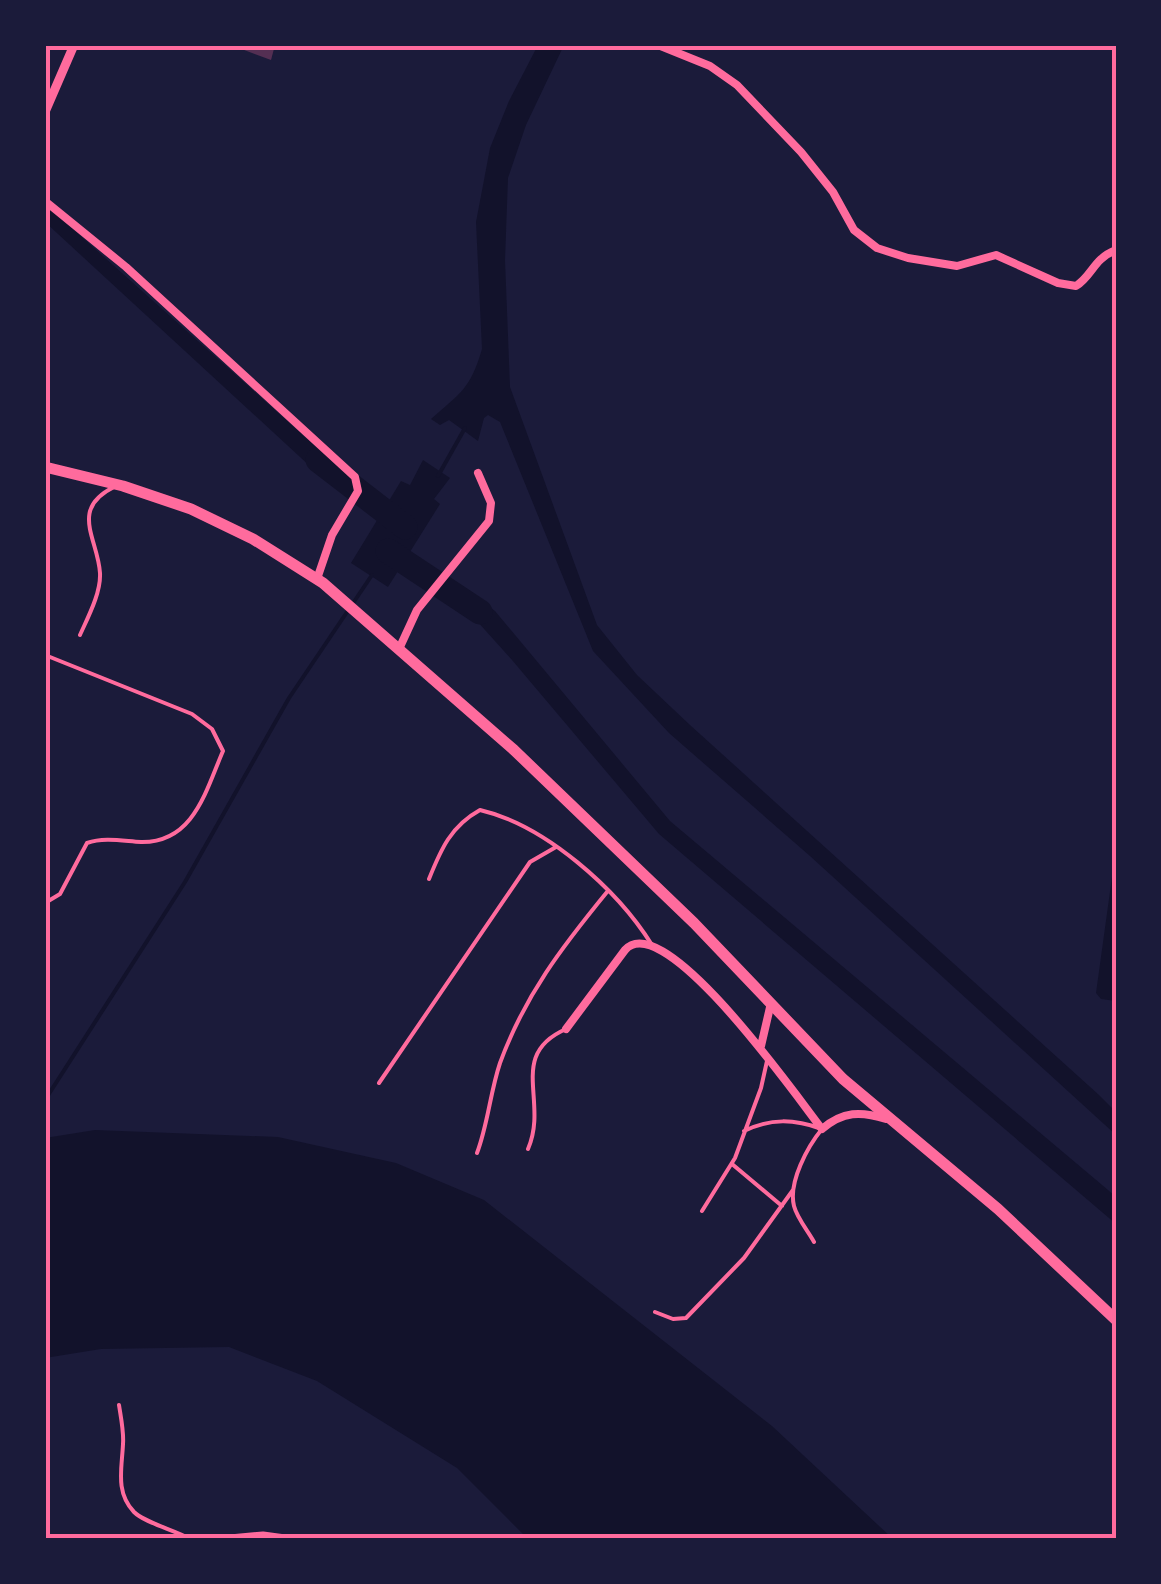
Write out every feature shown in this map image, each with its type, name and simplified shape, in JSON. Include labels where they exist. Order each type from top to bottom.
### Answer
[{"type":"main road","points":[[45,468],[118,485],[191,509],[253,539],[317,579],[528,763],[694,923],[822,1058],[998,1209],[1116,1320]]},
{"type":"street","points":[[45,112],[74,45]]},
{"type":"street","points":[[658,45],[710,66],[737,85],[802,152],[833,192],[854,230],[877,248],[957,266],[988,254],[996,255],[1058,283],[1076,286],[1092,265],[1116,250]]},
{"type":"street","points":[[45,201],[126,266],[354,476],[358,491],[332,535],[317,579]]},
{"type":"street","points":[[398,649],[417,610],[488,521],[491,504],[478,473]]},
{"type":"street","points":[[566,1029],[631,944],[652,945],[713,994],[761,1046],[822,1129],[862,1111],[890,1120]]},
{"type":"street","points":[[761,1046],[771,1003]]},
{"type":"street","points":[[230,1539],[285,1539]]},
{"type":"lane","points":[[80,635],[100,584],[90,539],[89,511],[97,499],[118,485]]},
{"type":"lane","points":[[45,655],[192,714],[212,730],[222,750],[202,802],[186,827],[172,836],[149,842],[98,839],[88,843],[60,894],[45,904]]},
{"type":"lane","points":[[428,879],[460,821],[480,810],[518,822],[556,847],[637,921],[652,945]]},
{"type":"lane","points":[[379,1083],[530,862],[556,847]]},
{"type":"lane","points":[[477,1153],[485,1132],[490,1094],[530,992],[607,892]]},
{"type":"lane","points":[[528,1149],[536,1123],[532,1068],[535,1053],[566,1029]]},
{"type":"lane","points":[[702,1212],[744,1132],[767,1055]]},
{"type":"lane","points":[[654,1312],[674,1320],[686,1318],[744,1258],[794,1190],[806,1155],[822,1129],[791,1120],[758,1125],[744,1132]]},
{"type":"lane","points":[[731,1163],[782,1206]]},
{"type":"lane","points":[[794,1190],[794,1205],[814,1242]]},
{"type":"lane","points":[[119,1405],[124,1440],[120,1481],[124,1496],[133,1512],[190,1539]]},
{"type":"shaded area","points":[[538,45],[564,45],[526,125],[508,178],[505,260],[510,387],[597,625],[637,675],[690,725],[1099,1095],[1116,1112],[1116,1135],[669,733],[593,651],[500,422],[488,415],[484,418],[478,441],[449,420],[440,425],[431,419],[457,396],[478,363],[482,349],[476,222],[490,148]]},
{"type":"shaded area","points":[[45,204],[344,472],[336,485],[313,469],[45,222]]},
{"type":"shaded area","points":[[423,460],[450,478],[434,499],[440,504],[388,587],[351,563],[401,481],[410,485]]},
{"type":"shaded area","points":[[461,585],[495,611],[670,821],[1116,1197],[1116,1224],[659,834],[476,620],[448,604]]},
{"type":"shaded area","points":[[1116,848],[1116,1001],[1101,999],[1096,993]]},
{"type":"shaded area","points":[[95,1130],[278,1137],[396,1163],[484,1200],[772,1426],[893,1539],[528,1539],[457,1468],[317,1381],[229,1347],[101,1349],[45,1358],[45,1138]]},
{"type":"building","points":[[231,45],[275,45],[271,60]]},
{"type":"waterway","points":[[438,476],[465,428]]},
{"type":"waterway","points":[[318,460],[405,527]]},
{"type":"waterway","points":[[388,551],[480,612]]},
{"type":"waterway","points":[[45,1100],[185,882],[289,698],[372,575]]}]
